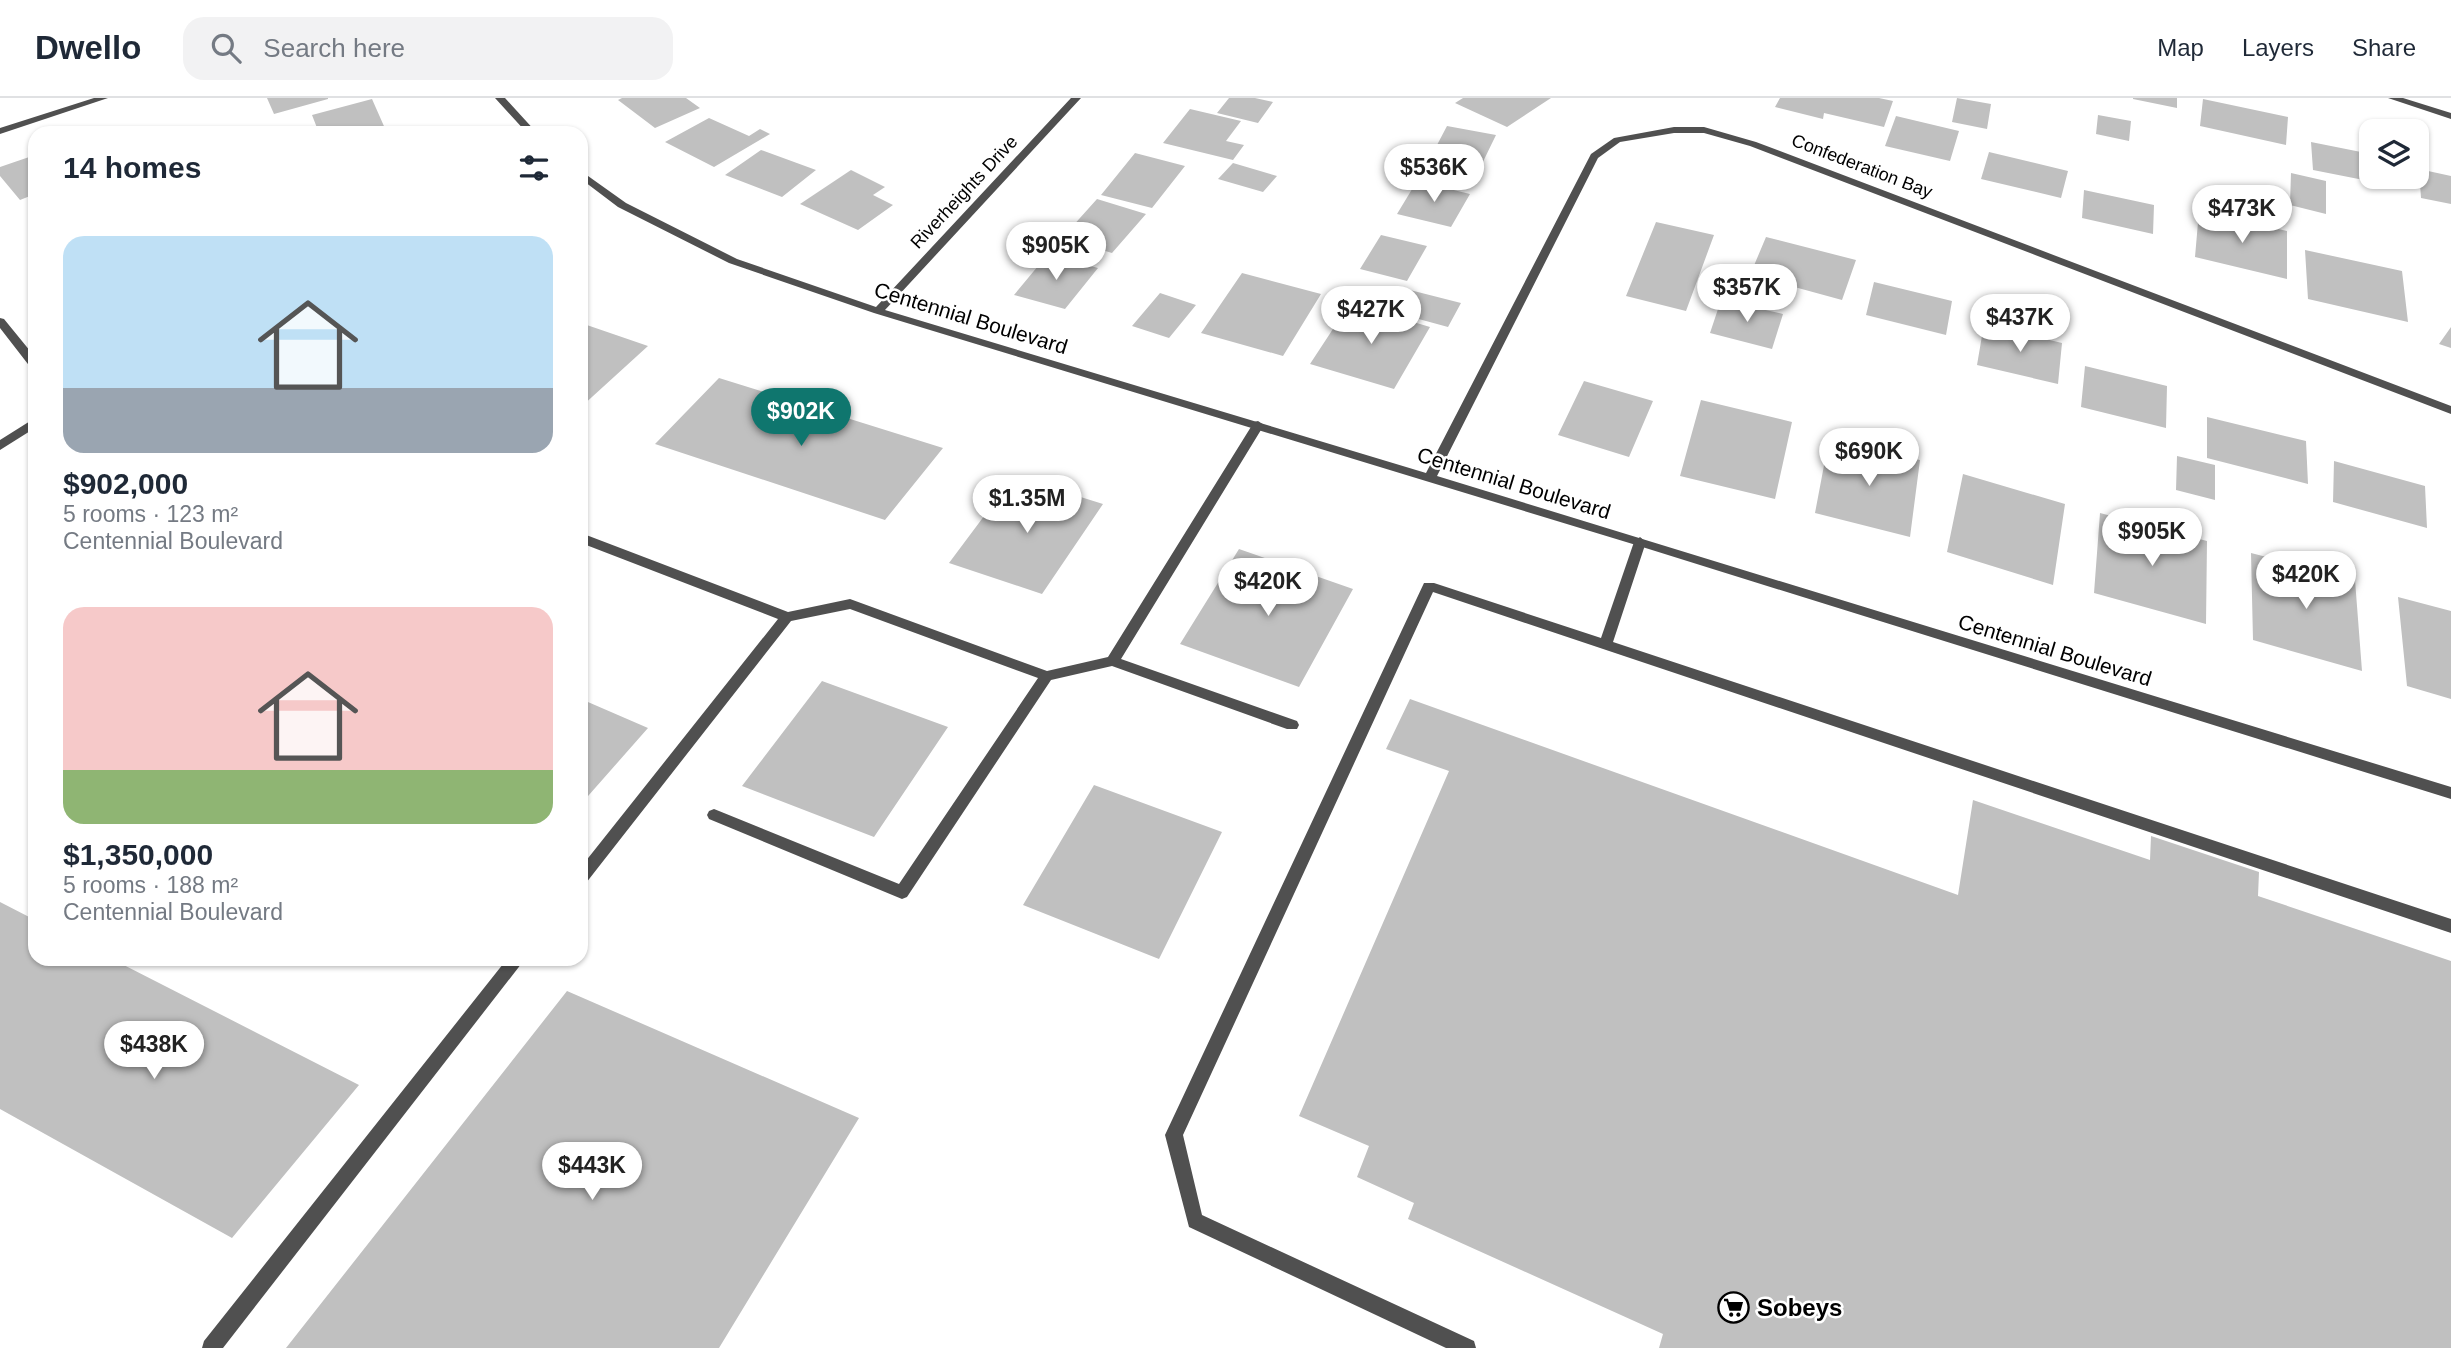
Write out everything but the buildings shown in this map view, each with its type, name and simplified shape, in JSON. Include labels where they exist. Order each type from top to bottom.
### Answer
[{"type":"street","points":[[0,131],[103,98]]},
{"type":"street","points":[[500,98],[526,126]]},
{"type":"street","name":"Riverheights Drive","points":[[878,311],[1076,98]]},
{"type":"street","points":[[2393,98],[2451,116]]},
{"type":"street","name":"Confederation Bay","points":[[1430,477],[1594,156],[1617,140],[1674,130],[1704,130],[1753,144],[2451,410]]},
{"type":"street","name":"Centennial Boulevard","points":[[588,179],[622,205],[733,261],[878,311],[1430,477],[2451,793]]},
{"type":"street","points":[[0,321],[28,356]]},
{"type":"street","points":[[1112,661],[1258,425]]},
{"type":"street","points":[[0,446],[28,427]]},
{"type":"street","points":[[588,541],[787,617],[850,604],[1047,676],[1112,661],[1292,725]]},
{"type":"street","points":[[1605,645],[1640,542]]},
{"type":"street","points":[[1467,1348],[1195,1221],[1174,1135],[1429,586],[2451,926]]},
{"type":"street","points":[[588,869],[787,617]]},
{"type":"street","points":[[714,815],[902,892],[1047,676]]},
{"type":"street","points":[[211,1348],[511,966]]},
{"type":"place","name":"Sobeys","points":[[1734,1307]]}]
